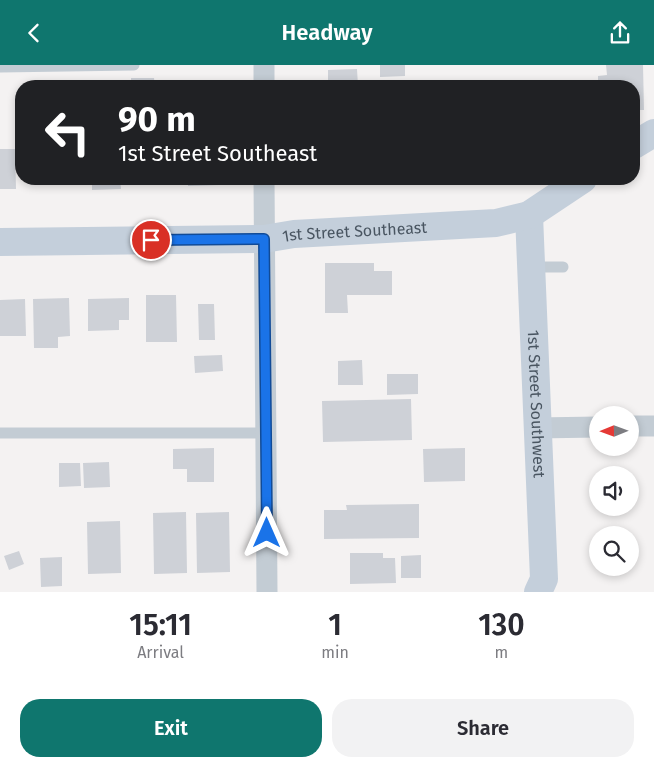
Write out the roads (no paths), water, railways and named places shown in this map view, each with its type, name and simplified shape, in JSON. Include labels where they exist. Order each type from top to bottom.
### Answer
[{"type":"street","points":[[264,65],[264,80]]},
{"type":"street","points":[[640,141],[654,133]]},
{"type":"street","points":[[264,185],[268,592]]},
{"type":"street","points":[[529,215],[574,185]]},
{"type":"street","name":"1st Street Southeast","points":[[0,242],[264,239],[294,235],[496,223],[529,215]]},
{"type":"street","name":"1st Street Southwest","points":[[529,215],[536,428],[544,579],[538,592]]},
{"type":"street","points":[[639,426],[654,426]]},
{"type":"street","points":[[536,428],[589,427]]},
{"type":"lane","points":[[0,67],[134,65]]},
{"type":"lane","points":[[532,267],[563,267]]},
{"type":"lane","points":[[0,433],[267,433]]}]
